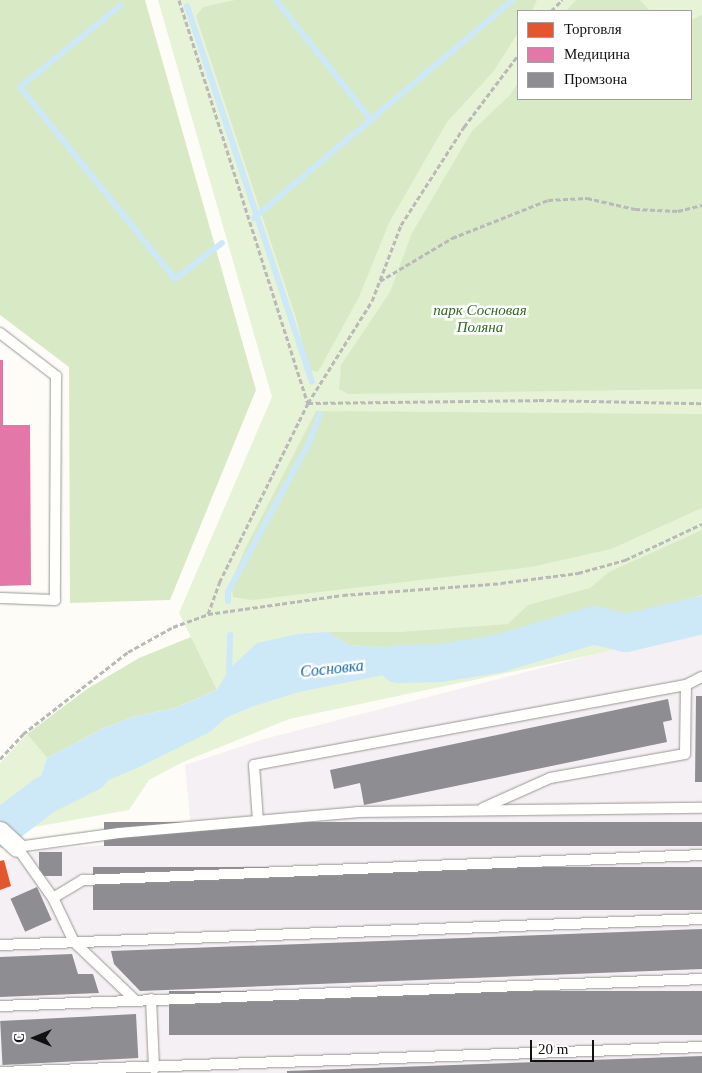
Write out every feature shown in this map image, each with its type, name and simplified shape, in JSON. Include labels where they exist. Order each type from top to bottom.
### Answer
[{"type":"lane","points":[[0,333],[56,376],[55,600],[0,598]]},
{"type":"lane","points":[[258,821],[254,765],[686,685],[702,677]]},
{"type":"lane","points":[[477,811],[550,778],[685,754],[686,685]]},
{"type":"lane","points":[[8,839],[119,833],[357,812],[702,808]]},
{"type":"lane","points":[[8,839],[53,898],[74,942],[135,1000]]},
{"type":"lane","points":[[53,898],[82,880],[702,855]]},
{"type":"lane","points":[[0,944],[702,919]]},
{"type":"lane","points":[[0,1006],[702,979]]},
{"type":"lane","points":[[151,999],[154,1069]]},
{"type":"lane","points":[[0,1072],[154,1069],[702,1047]]},
{"type":"path","points":[[179,0],[308,404]]},
{"type":"path","points":[[552,10],[562,0]]},
{"type":"path","points":[[208,614],[220,581],[308,404],[372,301],[406,217],[464,127],[517,56]]},
{"type":"path","points":[[379,281],[452,238],[548,200],[587,198],[635,209],[678,211],[702,205]]},
{"type":"path","points":[[308,404],[539,400],[702,403]]},
{"type":"path","points":[[0,758],[23,734],[128,652],[173,627],[208,614],[343,595],[501,584],[578,573],[625,560],[702,524]]},
{"type":"shaded area","points":[[702,627],[702,1073],[0,1073],[0,861],[48,849],[192,839],[185,765],[264,739]]},
{"type":"green space","points":[[0,0],[145,0],[256,390],[170,600],[70,603],[69,367],[0,315]]},
{"type":"green space","name":"парк Сосновая Поляна","points":[[158,0],[702,0],[702,627],[596,654],[289,719],[183,762],[149,780],[129,810],[29,828],[17,826],[0,807],[0,763],[27,734],[47,758],[39,782],[210,732],[226,718],[254,706],[217,690],[179,613],[272,397]]},
{"type":"green space","points":[[235,0],[537,0],[532,10],[517,10],[517,35],[493,72],[447,122],[389,223],[359,297],[318,372],[309,370],[296,318],[196,16],[203,7]]},
{"type":"green space","points":[[576,0],[640,0],[649,10],[567,10]]},
{"type":"green space","points":[[702,15],[702,389],[348,394],[339,389],[341,365],[390,292],[412,233],[472,131],[510,95],[517,84],[517,100],[692,100],[692,20]]},
{"type":"green space","points":[[316,411],[702,414],[702,508],[611,549],[531,567],[251,600],[233,597],[231,582],[245,549]]},
{"type":"green space","points":[[702,530],[702,595],[448,662],[417,650],[349,645],[328,632],[401,632],[508,624],[528,605],[590,588],[609,572]]},
{"type":"green space","points":[[191,637],[217,690],[175,708],[133,717],[102,729],[47,758],[27,734],[87,689],[139,658]]},
{"type":"water","points":[[328,632],[349,645],[417,650],[448,662],[299,692],[254,706],[226,718],[210,732],[137,768],[68,797],[45,795],[39,782],[47,758],[102,729],[133,717],[175,708],[217,690],[229,669],[257,643],[298,634]]},
{"type":"building: Торговля","points":[[4,860],[11,886],[0,890],[0,861]]},
{"type":"building: Медицина","points":[[0,360],[3,360],[3,425],[30,425],[31,585],[0,586]]},
{"type":"building: Промзона","points":[[696,696],[702,696],[702,782],[695,782]]},
{"type":"building: Промзона","points":[[668,699],[672,720],[663,722],[667,742],[364,805],[360,783],[334,789],[330,770]]},
{"type":"building: Промзона","points":[[104,822],[702,822],[702,846],[104,846]]},
{"type":"building: Промзона","points":[[39,852],[62,852],[62,876],[39,876]]},
{"type":"building: Промзона","points":[[93,867],[702,867],[702,910],[93,910]]},
{"type":"building: Промзона","points":[[37,887],[52,920],[25,932],[11,899]]},
{"type":"building: Промзона","points":[[702,929],[702,969],[140,991],[114,964],[111,951]]},
{"type":"building: Промзона","points":[[72,954],[78,974],[93,974],[99,993],[0,997],[0,957]]},
{"type":"building: Промзона","points":[[169,991],[702,991],[702,1035],[169,1035]]},
{"type":"building: Промзона","points":[[136,1014],[138,1058],[2,1065],[0,1021]]},
{"type":"building: Промзона","points":[[702,1056],[702,1073],[287,1073],[287,1071]]},
{"type":"waterway","points":[[276,0],[371,120]]},
{"type":"waterway","points":[[254,218],[513,0]]},
{"type":"waterway","points":[[121,5],[20,87],[175,279],[222,243]]},
{"type":"waterway","points":[[187,6],[312,382]]},
{"type":"waterway","points":[[228,601],[228,592],[310,441],[320,414]]},
{"type":"waterway","name":"Сосновка","points":[[398,664],[440,663],[497,654],[594,625],[626,633],[702,615]]},
{"type":"waterway","points":[[229,669],[230,635]]},
{"type":"waterway","name":"Сосновка","points":[[0,829],[45,795],[91,772]]}]
